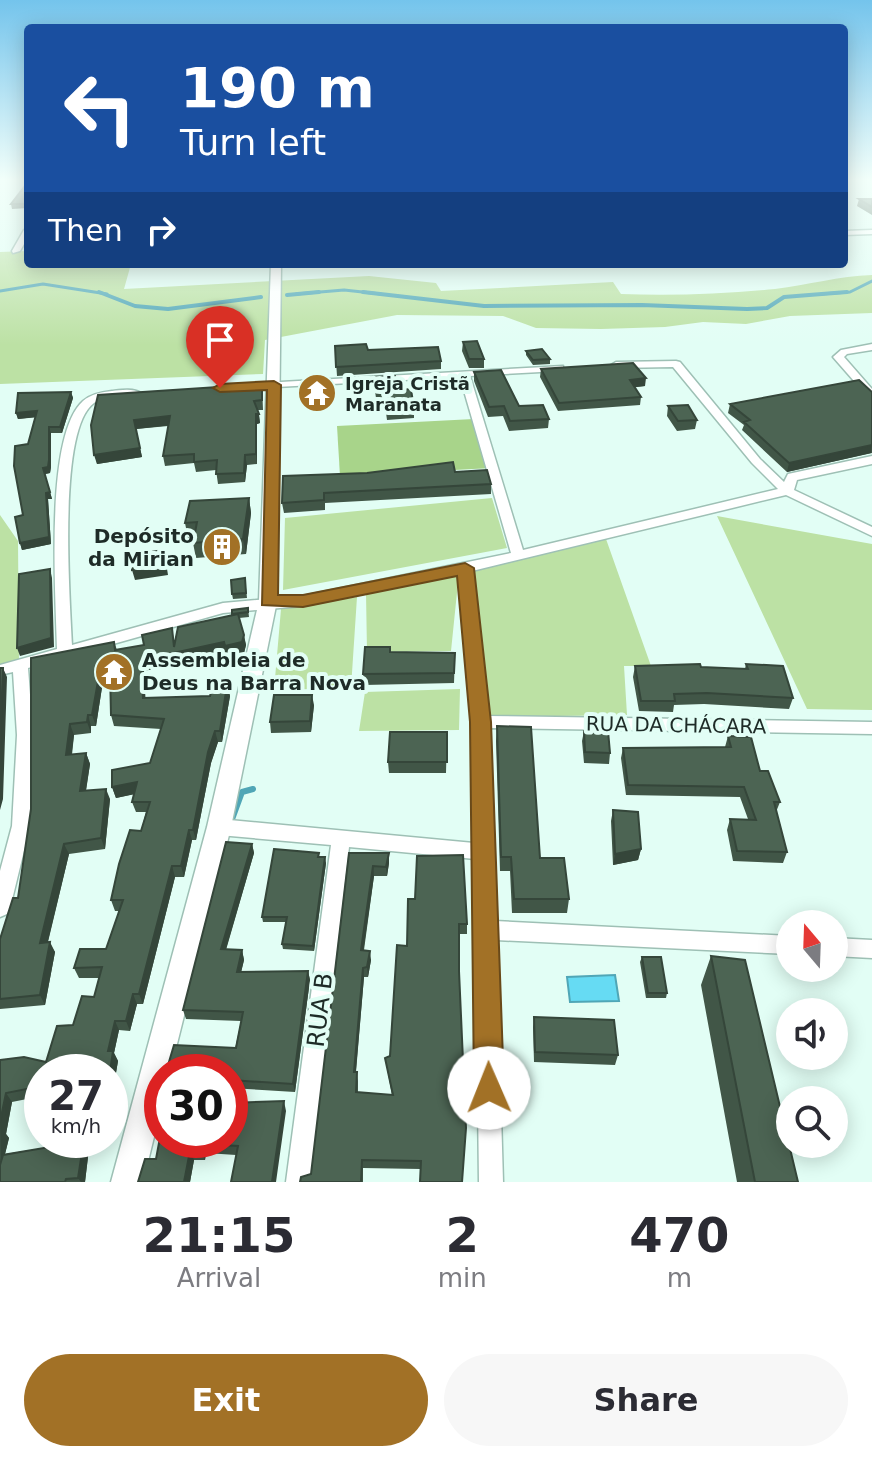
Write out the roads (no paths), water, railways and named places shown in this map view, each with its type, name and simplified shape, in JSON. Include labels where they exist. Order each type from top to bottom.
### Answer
[{"type":"street","points":[[16,251],[24,237]]},
{"type":"street","points":[[127,1182],[219,827],[268,601],[276,268]]},
{"type":"street","points":[[872,347],[844,352],[838,357],[872,395]]},
{"type":"street","points":[[608,365],[676,364],[746,449],[787,491],[872,532]]},
{"type":"street","points":[[230,388],[565,368]]},
{"type":"street","points":[[464,374],[518,555]]},
{"type":"street","points":[[65,652],[66,463],[84,407],[98,396],[156,392]]},
{"type":"street","points":[[787,491],[792,477],[872,460]]},
{"type":"street","points":[[0,670],[223,608],[268,601],[303,601],[465,568],[787,491]]},
{"type":"street","points":[[465,568],[481,722],[491,1182]]},
{"type":"street","points":[[0,908],[21,826],[25,735],[20,665]]},
{"type":"street","name":"RUA DA CHÁCARA","points":[[481,722],[872,728]]},
{"type":"street","points":[[219,827],[482,852]]},
{"type":"street","name":"RUA B","points":[[298,1182],[341,838]]},
{"type":"street","points":[[486,930],[776,944]]},
{"type":"street","points":[[848,948],[872,949]]},
{"type":"water","points":[[615,975],[619,1001],[570,1002],[567,977]]},
{"type":"waterway","points":[[827,294],[850,292],[872,281]]},
{"type":"waterway","points":[[0,291],[43,284],[102,293]]},
{"type":"waterway","points":[[311,293],[344,290],[370,293]]},
{"type":"waterway","points":[[311,293],[319,292]]},
{"type":"waterway","points":[[363,292],[370,293]]},
{"type":"waterway","points":[[827,294],[847,292]]},
{"type":"waterway","points":[[102,293],[107,294]]},
{"type":"waterway","points":[[102,293],[135,306],[168,309],[261,297]]},
{"type":"waterway","points":[[287,295],[311,293]]},
{"type":"waterway","points":[[296,294],[311,293]]},
{"type":"waterway","points":[[370,293],[381,294]]},
{"type":"waterway","points":[[370,293],[484,306],[642,305],[747,309],[767,308],[784,297],[827,294]]},
{"type":"waterway","points":[[821,294],[827,294]]},
{"type":"waterway","points":[[231,822],[242,792],[253,789]]},
{"type":"place","name":"Igreja Cristã Maranata","points":[[317,393]]},
{"type":"place","name":"Depósito da Mirian","points":[[222,547]]},
{"type":"place","name":"Assembleia de Deus na Barra Nova","points":[[114,672]]}]
